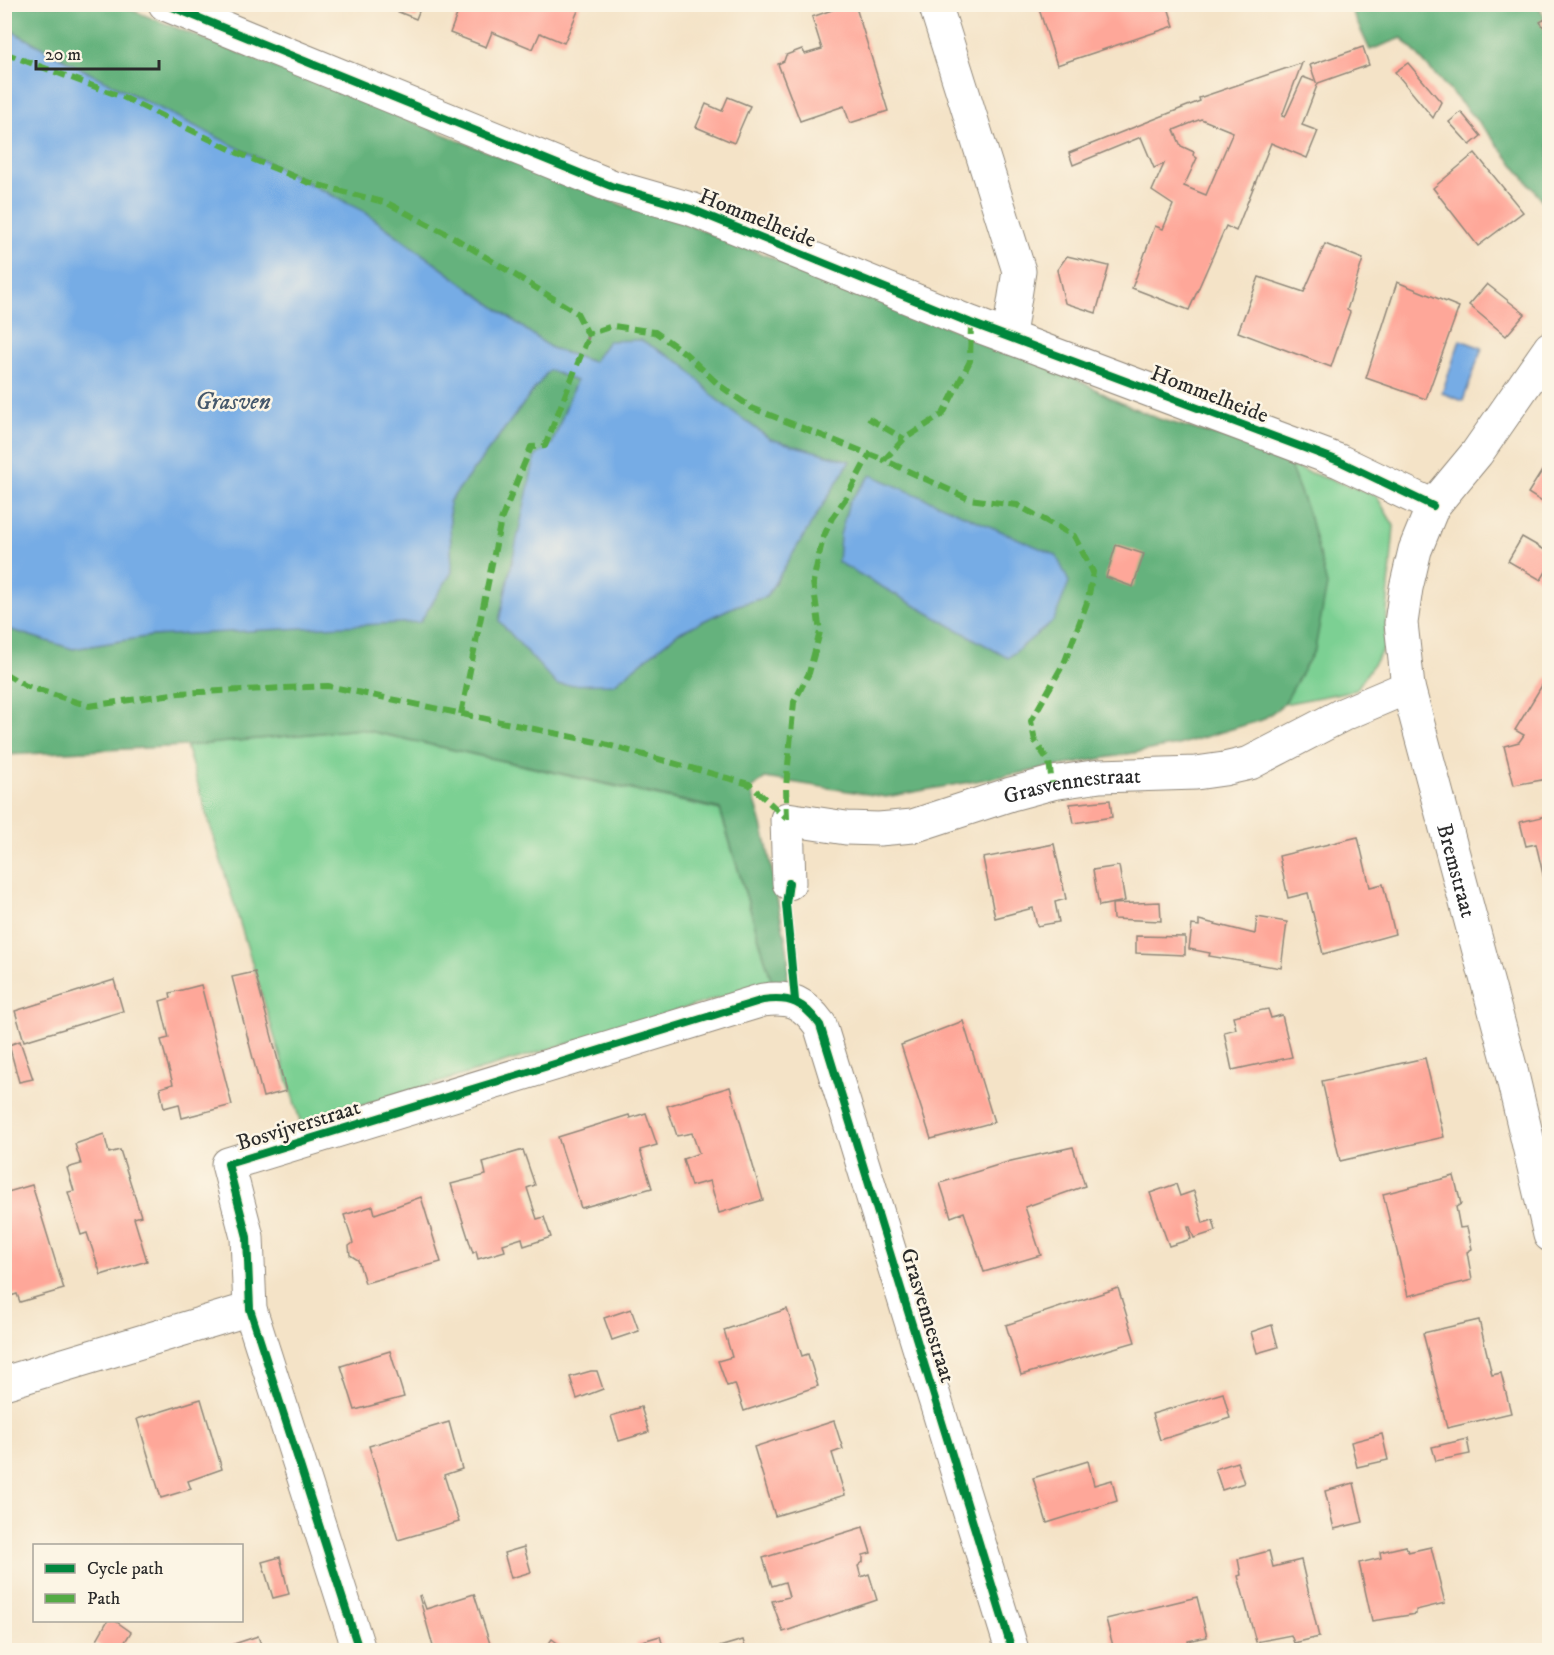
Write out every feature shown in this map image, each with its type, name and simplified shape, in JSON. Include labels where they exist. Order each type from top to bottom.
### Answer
[{"type":"street","name":"Hommelheide","points":[[165,4],[611,186],[691,209],[971,323],[1009,335],[1338,461],[1393,485],[1433,506]]},
{"type":"street","points":[[935,4],[1019,271],[1009,335]]},
{"type":"street","points":[[1433,506],[1478,453],[1550,348]]},
{"type":"street","name":"Bremstraat","points":[[1433,506],[1415,550],[1401,623],[1408,687],[1511,1070],[1550,1235]]},
{"type":"street","name":"Grasvennestraat","points":[[789,883],[787,819],[846,828],[879,829],[913,826],[1002,796],[1052,783],[1100,776],[1224,769],[1250,763],[1342,715],[1408,687]]},
{"type":"street","name":"Bosvijverstraat","points":[[359,1650],[250,1309],[248,1237],[228,1164],[763,1000],[781,998],[795,1000]]},
{"type":"street","name":"Grasvennestraat","points":[[795,1000],[809,1010],[820,1025],[1012,1650]]},
{"type":"street","points":[[4,1383],[250,1309]]},
{"type":"path","points":[[587,340],[588,334]]},
{"type":"green space","points":[[5,5],[119,5],[624,206],[663,215],[1068,374],[1117,401],[1159,419],[1261,448],[1290,466],[1310,518],[1327,585],[1315,649],[1284,704],[1262,720],[1178,745],[886,797],[765,778],[751,790],[764,834],[787,946],[786,983],[772,982],[720,809],[360,729],[186,746],[5,755],[5,628],[73,649],[151,636],[257,629],[452,572],[449,502],[549,370],[576,381],[552,445],[614,684],[678,633],[735,606],[766,597],[850,461],[770,439],[716,399],[683,364],[593,362],[551,348],[363,211],[76,66],[5,27]]},
{"type":"green space","points":[[1349,5],[1538,5],[1549,25],[1549,209],[1489,134],[1402,38],[1370,50]]},
{"type":"green space","points":[[1290,466],[1376,495],[1394,526],[1384,648],[1356,690],[1284,704],[1315,649],[1310,518]]},
{"type":"green space","points":[[360,729],[720,810],[772,982],[301,1124],[186,746]]},
{"type":"water","name":"Grasven","points":[[4,27],[76,66],[363,211],[551,348],[593,362],[608,341],[641,340],[683,364],[716,399],[770,439],[850,461],[766,597],[735,606],[678,633],[614,684],[557,685],[499,621],[535,457],[552,444],[576,381],[549,370],[449,502],[452,572],[420,622],[151,636],[73,649],[5,628]]},
{"type":"water","points":[[1460,340],[1482,348],[1463,401],[1442,393]]},
{"type":"water","points":[[871,475],[1056,555],[1069,582],[1054,620],[1008,658],[838,562],[840,535],[849,502]]},
{"type":"building","points":[[379,4],[422,4],[416,19]]},
{"type":"building","points":[[461,4],[581,4],[564,43],[540,33],[533,49],[492,32],[486,47],[450,33]]},
{"type":"building","points":[[855,4],[888,111],[850,123],[844,106],[800,121],[778,64],[784,61],[786,55],[802,49],[805,54],[822,49],[812,17]]},
{"type":"building","points":[[1044,4],[1167,4],[1174,26],[1057,65],[1038,6]]},
{"type":"building","points":[[1550,16],[1550,36],[1540,22]]},
{"type":"building","points":[[1363,47],[1369,65],[1318,83],[1302,125],[1318,131],[1307,158],[1271,143],[1236,231],[1226,226],[1189,310],[1132,288],[1155,226],[1163,229],[1173,205],[1152,191],[1164,164],[1154,168],[1141,137],[1073,165],[1069,153],[1200,101],[1199,98],[1302,63],[1282,116],[1285,117],[1303,77],[1316,82],[1310,65]],"holes":[[[1201,119],[1233,132],[1206,195],[1184,186],[1197,158],[1193,155],[1194,152],[1181,146],[1174,130]]]},
{"type":"building","points":[[1408,63],[1441,102],[1433,118],[1395,72]]},
{"type":"building","points":[[728,97],[750,106],[734,143],[696,127],[706,104],[722,111]]},
{"type":"building","points":[[1461,112],[1481,136],[1470,145],[1449,122]]},
{"type":"building","points":[[1475,153],[1523,212],[1478,246],[1433,188]]},
{"type":"building","points":[[1325,244],[1363,259],[1347,310],[1350,312],[1331,367],[1238,332],[1259,277],[1304,292]]},
{"type":"building","points":[[1067,256],[1109,266],[1096,313],[1065,303],[1057,270]]},
{"type":"building","points":[[1397,282],[1459,307],[1426,399],[1366,378]]},
{"type":"building","points":[[1487,284],[1525,314],[1506,336],[1469,305]]},
{"type":"building","points":[[1550,458],[1550,507],[1528,493]]},
{"type":"building","points":[[1522,537],[1550,553],[1550,565],[1541,580],[1508,561]]},
{"type":"building","points":[[1116,545],[1144,554],[1133,587],[1106,577]]},
{"type":"building","points":[[1547,677],[1550,678],[1550,776],[1547,779],[1514,785],[1504,746],[1519,742],[1524,735],[1515,730]]},
{"type":"building","points":[[1110,800],[1112,817],[1074,823],[1070,804]]},
{"type":"building","points":[[1550,815],[1550,886],[1546,887],[1536,844],[1526,846],[1520,822]]},
{"type":"building","points":[[1358,837],[1370,887],[1383,884],[1395,934],[1323,954],[1308,893],[1288,898],[1279,856]]},
{"type":"building","points":[[1054,844],[1066,899],[1055,902],[1059,922],[1037,926],[1033,908],[995,918],[983,858]]},
{"type":"building","points":[[1119,866],[1125,901],[1099,906],[1093,870]]},
{"type":"building","points":[[1160,902],[1161,921],[1113,919],[1112,904]]},
{"type":"building","points":[[1257,917],[1287,922],[1281,968],[1209,956],[1210,953],[1189,949],[1192,925],[1199,926],[1199,920],[1255,934]]},
{"type":"building","points":[[1136,936],[1185,937],[1185,955],[1136,953]]},
{"type":"building","points":[[255,972],[286,1091],[263,1097],[232,977]]},
{"type":"building","points":[[114,980],[123,1011],[24,1041],[15,1011]]},
{"type":"building","points":[[201,985],[232,1105],[182,1118],[179,1104],[164,1108],[160,1088],[173,1084],[161,1040],[169,1038],[160,1001],[171,998],[170,993]]},
{"type":"building","points":[[1268,1009],[1271,1018],[1282,1015],[1292,1057],[1232,1070],[1224,1032],[1236,1029],[1233,1016]]},
{"type":"building","points":[[963,1021],[994,1122],[931,1139],[901,1045]]},
{"type":"building","points":[[20,1041],[33,1079],[19,1082],[9,1045]]},
{"type":"building","points":[[1425,1058],[1444,1137],[1340,1161],[1322,1081]]},
{"type":"building","points":[[730,1087],[763,1200],[719,1213],[710,1181],[691,1186],[683,1159],[699,1153],[692,1133],[677,1136],[667,1106]]},
{"type":"building","points":[[646,1113],[657,1145],[640,1150],[652,1188],[581,1208],[558,1137],[629,1115],[630,1118]]},
{"type":"building","points":[[104,1134],[109,1153],[120,1150],[141,1216],[134,1218],[147,1261],[101,1275],[87,1233],[81,1235],[68,1192],[74,1191],[67,1168],[81,1164],[75,1144]]},
{"type":"building","points":[[1073,1147],[1085,1186],[1025,1207],[1041,1255],[984,1272],[964,1212],[951,1217],[940,1183],[1011,1161]]},
{"type":"building","points":[[523,1150],[535,1185],[527,1188],[537,1219],[544,1217],[551,1237],[524,1246],[522,1238],[503,1244],[505,1251],[478,1259],[476,1251],[473,1253],[451,1184],[486,1175],[483,1162]]},
{"type":"building","points":[[1454,1176],[1461,1204],[1456,1207],[1460,1228],[1467,1227],[1472,1249],[1467,1252],[1472,1280],[1408,1296],[1383,1194]]},
{"type":"building","points":[[1176,1184],[1180,1196],[1194,1191],[1203,1223],[1213,1220],[1216,1231],[1194,1238],[1188,1227],[1191,1239],[1169,1246],[1150,1193]]},
{"type":"building","points":[[32,1185],[64,1289],[20,1302],[17,1294],[4,1298],[4,1193]]},
{"type":"building","points":[[421,1197],[441,1262],[365,1283],[358,1260],[350,1255],[349,1246],[353,1243],[344,1215],[373,1206],[375,1214]]},
{"type":"building","points":[[1118,1288],[1135,1342],[1021,1375],[1006,1325]]},
{"type":"building","points":[[631,1309],[639,1331],[612,1340],[604,1318]]},
{"type":"building","points":[[787,1309],[802,1356],[808,1354],[818,1386],[744,1411],[735,1384],[727,1386],[718,1361],[732,1357],[724,1330]]},
{"type":"building","points":[[1479,1320],[1492,1375],[1501,1373],[1511,1413],[1447,1428],[1423,1333]]},
{"type":"building","points":[[1272,1325],[1278,1347],[1257,1353],[1251,1332]]},
{"type":"building","points":[[390,1351],[404,1397],[355,1410],[341,1366]]},
{"type":"building","points":[[597,1371],[603,1389],[577,1399],[570,1377]]},
{"type":"building","points":[[1223,1393],[1230,1418],[1160,1440],[1152,1414]]},
{"type":"building","points":[[201,1399],[222,1469],[188,1481],[191,1489],[161,1498],[137,1419]]},
{"type":"building","points":[[641,1407],[649,1432],[619,1441],[611,1416]]},
{"type":"building","points":[[834,1421],[843,1449],[832,1453],[845,1495],[775,1516],[754,1447]]},
{"type":"building","points":[[449,1422],[462,1469],[444,1475],[459,1522],[398,1540],[369,1446]]},
{"type":"building","points":[[1382,1434],[1388,1460],[1357,1467],[1351,1442]]},
{"type":"building","points":[[1467,1439],[1470,1454],[1436,1461],[1432,1447]]},
{"type":"building","points":[[1088,1461],[1094,1485],[1112,1480],[1117,1501],[1047,1523],[1033,1478]]},
{"type":"building","points":[[1237,1462],[1244,1483],[1222,1490],[1215,1469]]},
{"type":"building","points":[[1354,1483],[1363,1522],[1334,1529],[1325,1491]]},
{"type":"building","points":[[863,1527],[871,1553],[863,1555],[863,1562],[858,1566],[861,1577],[869,1574],[877,1600],[783,1632],[772,1601],[789,1597],[785,1582],[772,1586],[763,1558]]},
{"type":"building","points":[[1406,1546],[1408,1552],[1431,1547],[1445,1603],[1416,1610],[1416,1614],[1372,1621],[1359,1563],[1381,1558],[1380,1552]]},
{"type":"building","points":[[524,1547],[531,1572],[511,1578],[504,1553]]},
{"type":"building","points":[[1269,1551],[1273,1567],[1301,1560],[1319,1637],[1294,1643],[1291,1635],[1256,1642],[1238,1576],[1241,1575],[1238,1559]]},
{"type":"building","points":[[280,1557],[289,1594],[273,1598],[262,1562]]},
{"type":"building","points":[[474,1594],[492,1650],[434,1650],[419,1596],[421,1595],[426,1609]]},
{"type":"building","points":[[1197,1597],[1207,1637],[1188,1641],[1190,1650],[1114,1650],[1106,1619]]},
{"type":"building","points":[[107,1622],[117,1622],[131,1632],[120,1650],[108,1650],[95,1643]]},
{"type":"building","points":[[258,1636],[263,1650],[216,1650]]},
{"type":"building","points":[[660,1636],[664,1650],[639,1650],[636,1643]]},
{"type":"building","points":[[552,1639],[564,1648],[544,1650]]},
{"type":"building","points":[[743,1640],[746,1650],[709,1650]]},
{"type":"marked path","points":[[4,53],[123,97],[238,153],[307,182],[387,203],[453,237],[577,313],[588,334],[613,326],[655,332],[685,353],[719,385],[752,408],[884,460]]},
{"type":"marked path","points":[[971,323],[970,361],[943,414],[904,439],[884,460],[969,499],[1017,505],[1074,536],[1093,572],[1088,600],[1065,661],[1031,721],[1035,741],[1049,762],[1052,783]]},
{"type":"marked path","points":[[461,714],[501,520],[531,447],[545,446],[587,340]]},
{"type":"marked path","points":[[868,418],[904,439]]},
{"type":"marked path","points":[[787,819],[786,787],[794,702],[809,673],[820,632],[813,582],[823,538],[832,518],[846,498],[869,455]]},
{"type":"marked path","points":[[4,673],[26,686],[89,706],[179,693],[328,686],[597,742],[749,784],[787,819]]},
{"type":"cycle path","points":[[165,4],[611,186],[691,209],[971,323],[1339,461],[1433,506]]},
{"type":"cycle path","points":[[789,883],[786,904],[795,1000]]},
{"type":"cycle path","points":[[359,1650],[250,1309],[247,1237],[228,1164],[763,1000],[773,999],[789,1000],[802,1006],[820,1025],[1012,1650]]}]
